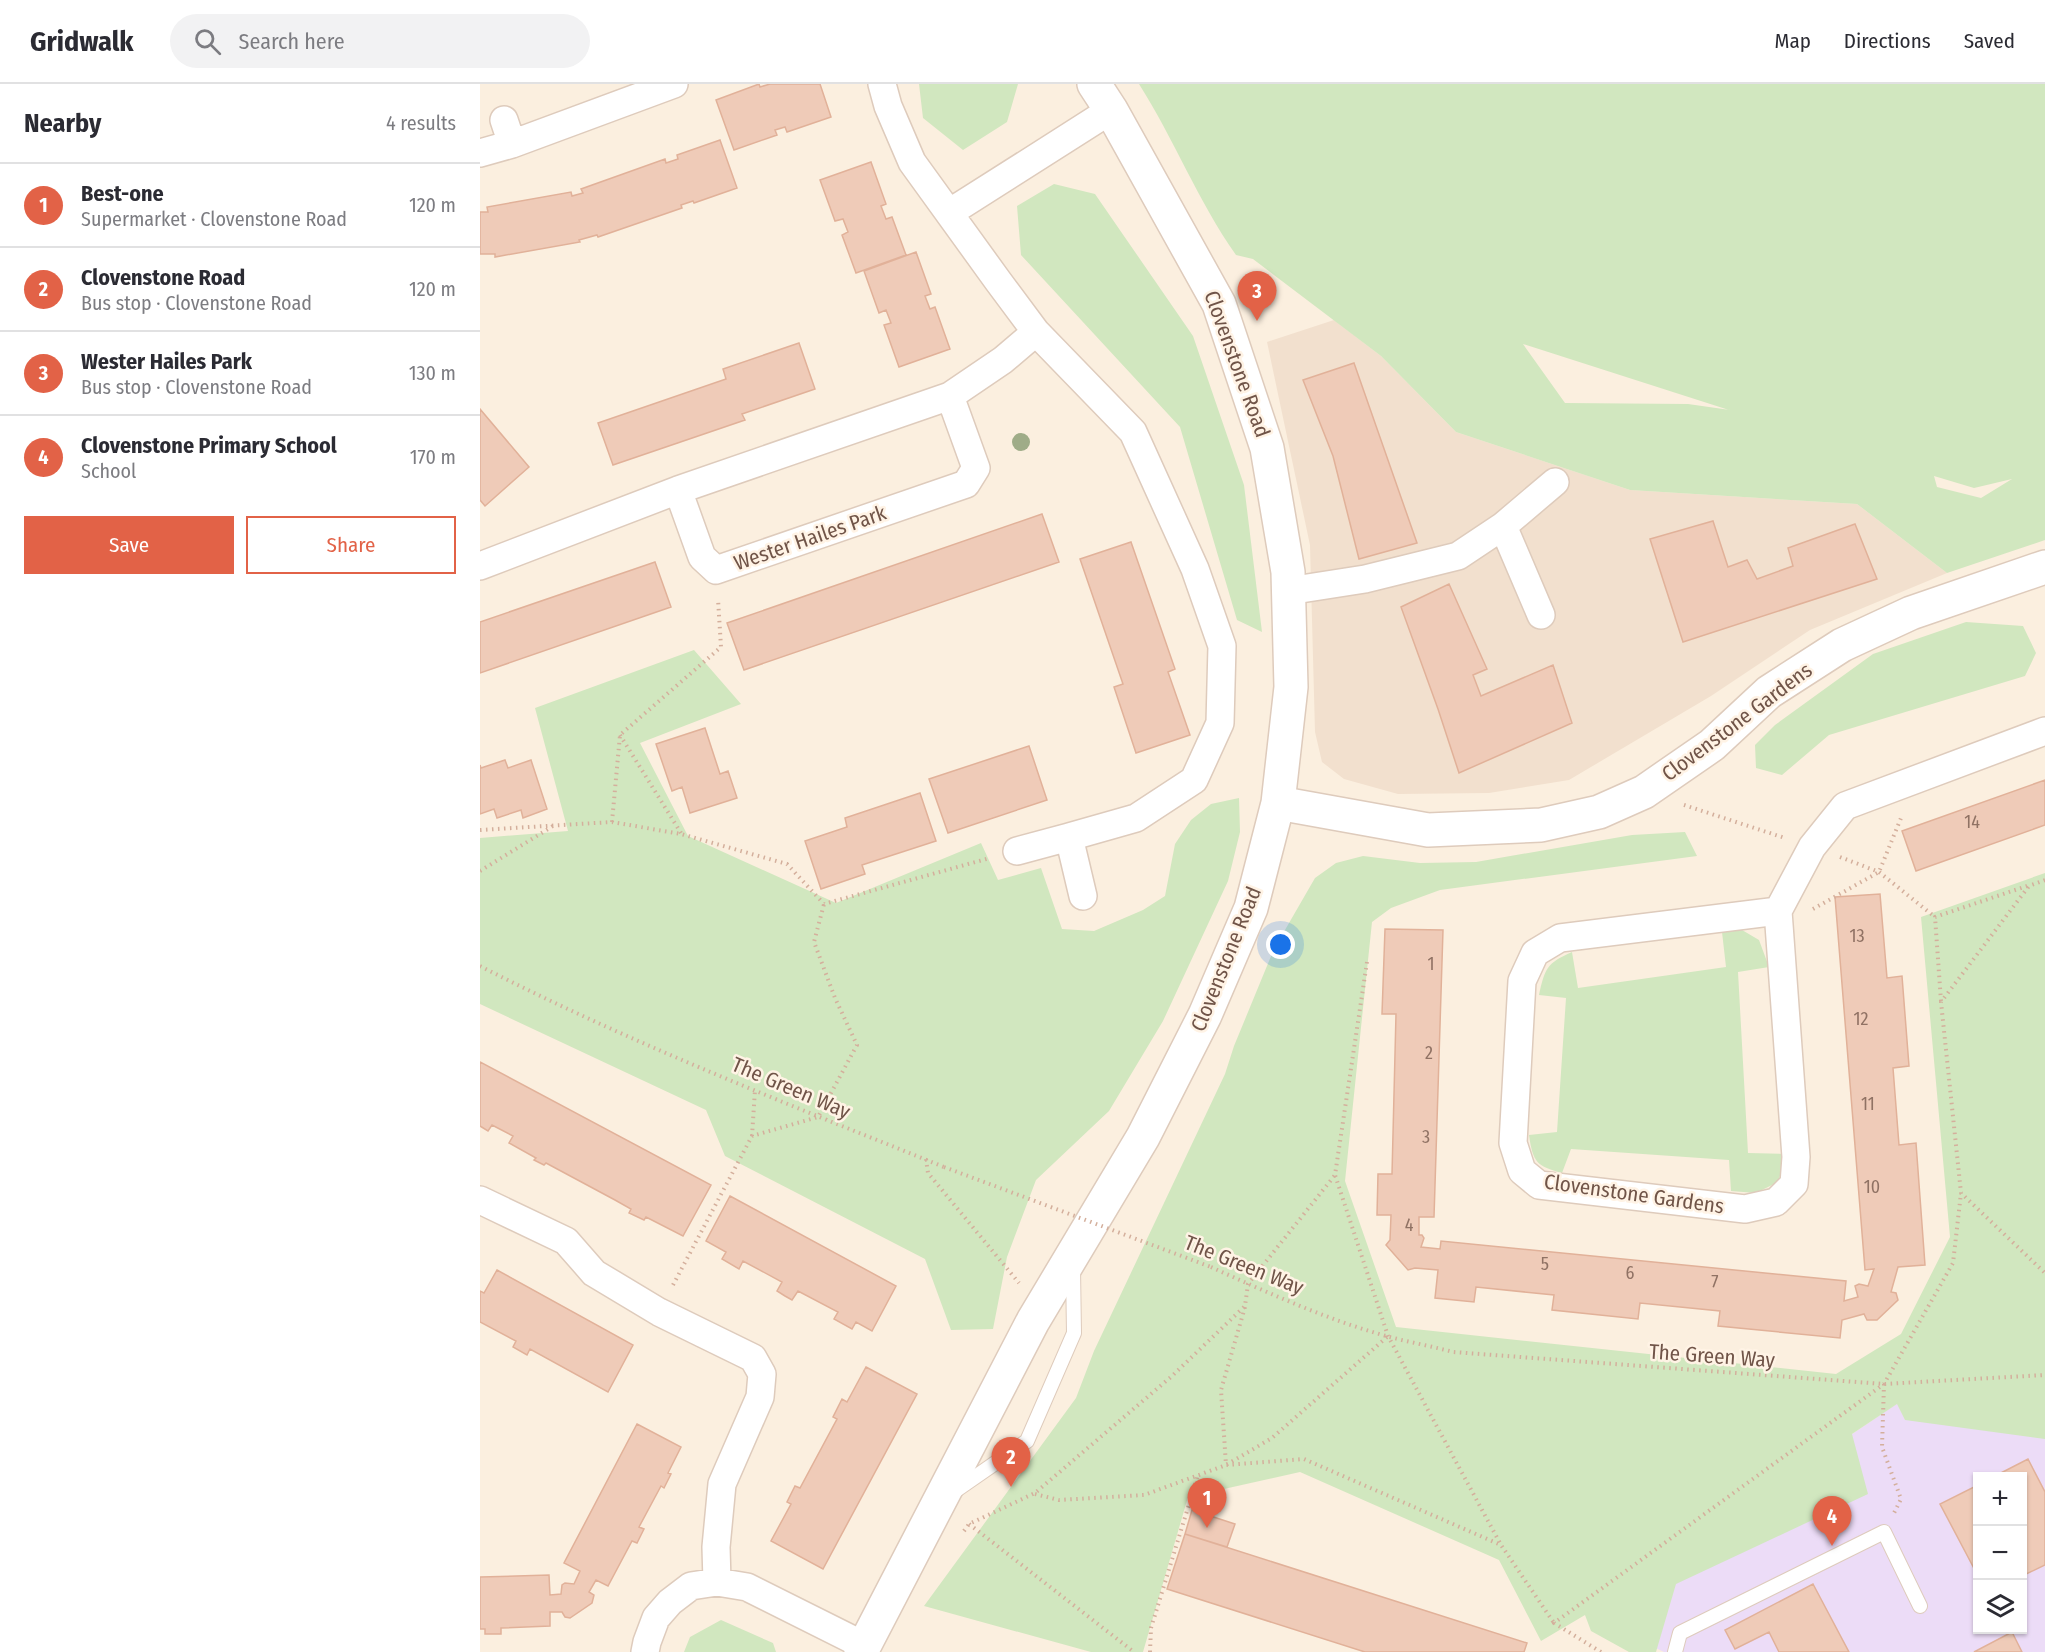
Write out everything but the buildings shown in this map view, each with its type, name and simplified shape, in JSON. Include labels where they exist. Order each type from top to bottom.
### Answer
[{"type":"street","points":[[480,153],[508,132],[674,84]]},
{"type":"street","points":[[882,84],[888,106],[912,162],[1036,333],[1133,432],[1195,569],[1222,646],[1220,723],[1194,780],[1136,818],[1017,851]]},
{"type":"street","points":[[949,213],[1102,97]]},
{"type":"street","name":"Clovenstone Road","points":[[863,1649],[1041,1309],[1143,1137],[1205,1015],[1251,908],[1278,803],[1291,687],[1288,572],[1267,448],[1219,304],[1102,97]]},
{"type":"street","points":[[480,566],[678,490],[950,396],[1003,360],[1036,333]]},
{"type":"street","name":"Wester Hailes Park","points":[[678,490],[702,557],[716,570],[966,484],[976,468],[950,396]]},
{"type":"street","points":[[1288,591],[1365,579],[1458,556],[1503,526],[1555,482]]},
{"type":"street","points":[[1503,526],[1541,615]]},
{"type":"street","name":"Clovenstone Gardens","points":[[1278,803],[1428,830],[1541,825],[1599,812],[1644,792],[1712,745],[1769,692],[1842,645],[1911,613],[2044,570]]},
{"type":"street","points":[[1778,920],[1812,847],[1845,806],[2045,731]]},
{"type":"street","points":[[1069,837],[1083,896]]},
{"type":"street","name":"Clovenstone Gardens","points":[[1778,920],[1796,1157],[1794,1184],[1776,1202],[1745,1209],[1539,1185],[1522,1171],[1513,1143],[1522,981],[1535,953],[1560,938],[1778,920]]},
{"type":"street","points":[[480,1200],[566,1241],[594,1273],[659,1312],[753,1358],[762,1374],[760,1397],[722,1484],[716,1547],[717,1582]]},
{"type":"street","points":[[645,1652],[656,1618],[670,1602],[692,1586],[717,1582],[747,1587],[863,1649]]},
{"type":"lane","points":[[938,1503],[1027,1441],[1074,1333],[1073,1255]]},
{"type":"lane","points":[[1675,1652],[1680,1633],[1884,1532],[1920,1606]]},
{"type":"path","points":[[612,822],[620,735],[721,647],[716,570]]},
{"type":"path","points":[[620,735],[681,834]]},
{"type":"path","points":[[1554,1623],[1884,1384],[1953,1263],[1961,1193],[1941,1002],[1935,917],[1879,872],[1812,847],[1644,792]]},
{"type":"path","points":[[1778,920],[1879,872],[1899,821],[1905,812]]},
{"type":"path","points":[[480,830],[612,822],[681,834],[788,864],[824,904]]},
{"type":"path","points":[[480,871],[555,824]]},
{"type":"path","points":[[824,904],[1017,851]]},
{"type":"path","points":[[1935,917],[2045,880]]},
{"type":"path","points":[[1941,1002],[2029,886]]},
{"type":"path","points":[[752,1136],[818,1116],[857,1045],[835,998],[814,942],[824,904]]},
{"type":"path","points":[[1367,962],[1335,1175],[1388,1336],[1501,1545],[1554,1623],[1601,1652]]},
{"type":"path","name":"The Green Way","points":[[480,966],[551,1003],[818,1116],[944,1167],[1211,1267],[1353,1325],[1388,1336],[1453,1352],[1884,1384],[2045,1375]]},
{"type":"path","points":[[659,1312],[752,1136],[755,1090]]},
{"type":"path","points":[[926,1159],[928,1173],[1041,1309]]},
{"type":"path","points":[[1226,1465],[1221,1390],[1245,1306],[1248,1284],[1335,1175]]},
{"type":"path","points":[[1961,1193],[2045,1273]]},
{"type":"path","points":[[963,1533],[969,1524],[1035,1493],[1172,1376],[1245,1306]]},
{"type":"path","points":[[1035,1493],[1059,1500],[1144,1494],[1226,1465],[1272,1438],[1388,1336]]},
{"type":"path","points":[[1884,1384],[1882,1447],[1901,1499],[1884,1532]]},
{"type":"path","points":[[1226,1465],[1304,1459],[1501,1545]]},
{"type":"path","points":[[1150,1652],[1151,1628],[1198,1475]]},
{"type":"path","points":[[969,1524],[1134,1652]]},
{"type":"shaded area","points":[[1334,320],[1381,356],[1456,432],[1630,490],[1857,504],[1947,573],[1810,630],[1711,696],[1569,780],[1489,793],[1398,794],[1344,779],[1322,762],[1315,732],[1310,545],[1267,342]]},
{"type":"shaded area","points":[[2045,1396],[2045,1652],[1664,1652],[1585,1615],[1898,1403]]},
{"type":"green space","points":[[919,84],[1018,84],[1007,122],[963,150],[923,118]]},
{"type":"green space","points":[[1139,84],[2045,84],[2045,540],[1947,573],[1857,504],[1630,490],[1456,432],[1381,356],[1253,259],[1236,255],[1210,213]],"holes":[[[1523,344],[1728,410],[1688,404],[1565,403]],[[1934,476],[1974,488],[2012,479],[1981,498],[1937,487]]]},
{"type":"green space","points":[[1054,184],[1095,194],[1193,336],[1244,485],[1262,632],[1237,620],[1180,427],[1021,255],[1017,206]]},
{"type":"green space","points":[[1966,622],[2023,626],[2036,653],[2025,676],[1829,735],[1782,775],[1756,768],[1755,745],[1775,725],[1873,654]]},
{"type":"green space","points":[[694,650],[741,704],[640,743],[688,836],[836,903],[981,843],[998,880],[1041,868],[1062,929],[1094,931],[1143,910],[1165,896],[1175,844],[1191,820],[1211,804],[1239,798],[1240,832],[1228,881],[1163,1021],[1109,1111],[1036,1180],[1007,1257],[993,1329],[951,1330],[925,1259],[725,1156],[706,1110],[480,1004],[480,838],[568,831],[535,708]]},
{"type":"green space","points":[[1685,832],[1697,856],[1440,890],[1391,908],[1372,922],[1345,1181],[1396,1327],[1836,1374],[1901,1334],[1950,1237],[1921,917],[2045,873],[2045,1439],[1905,1420],[1897,1404],[1852,1434],[1868,1494],[1676,1584],[1656,1652],[1629,1652],[1591,1631],[1585,1615],[1541,1641],[1499,1560],[1300,1472],[1188,1497],[1143,1652],[1091,1652],[924,1606],[1076,1398],[1094,1351],[1225,1074],[1234,1046],[1274,949],[1315,878],[1336,863],[1363,856],[1420,863],[1476,862],[1632,835]]},
{"type":"green space","points":[[1742,930],[1759,940],[1769,967],[1738,972],[1748,1153],[1787,1154],[1778,1182],[1756,1193],[1731,1191],[1729,1160],[1571,1149],[1562,1173],[1538,1162],[1532,1152],[1529,1135],[1557,1132],[1566,998],[1539,995],[1545,972],[1552,963],[1572,952],[1578,988],[1726,967],[1722,932]]},
{"type":"green space","points":[[721,1620],[773,1643],[776,1652],[684,1652],[690,1637]]},
{"type":"place","name":"Wester Hailes Park","points":[[1257,321]]},
{"type":"place","name":"Clovenstone Road","points":[[1011,1487]]},
{"type":"place","name":"Best-one","points":[[1207,1528]]},
{"type":"place","name":"Clovenstone Primary School","points":[[1832,1546]]}]
